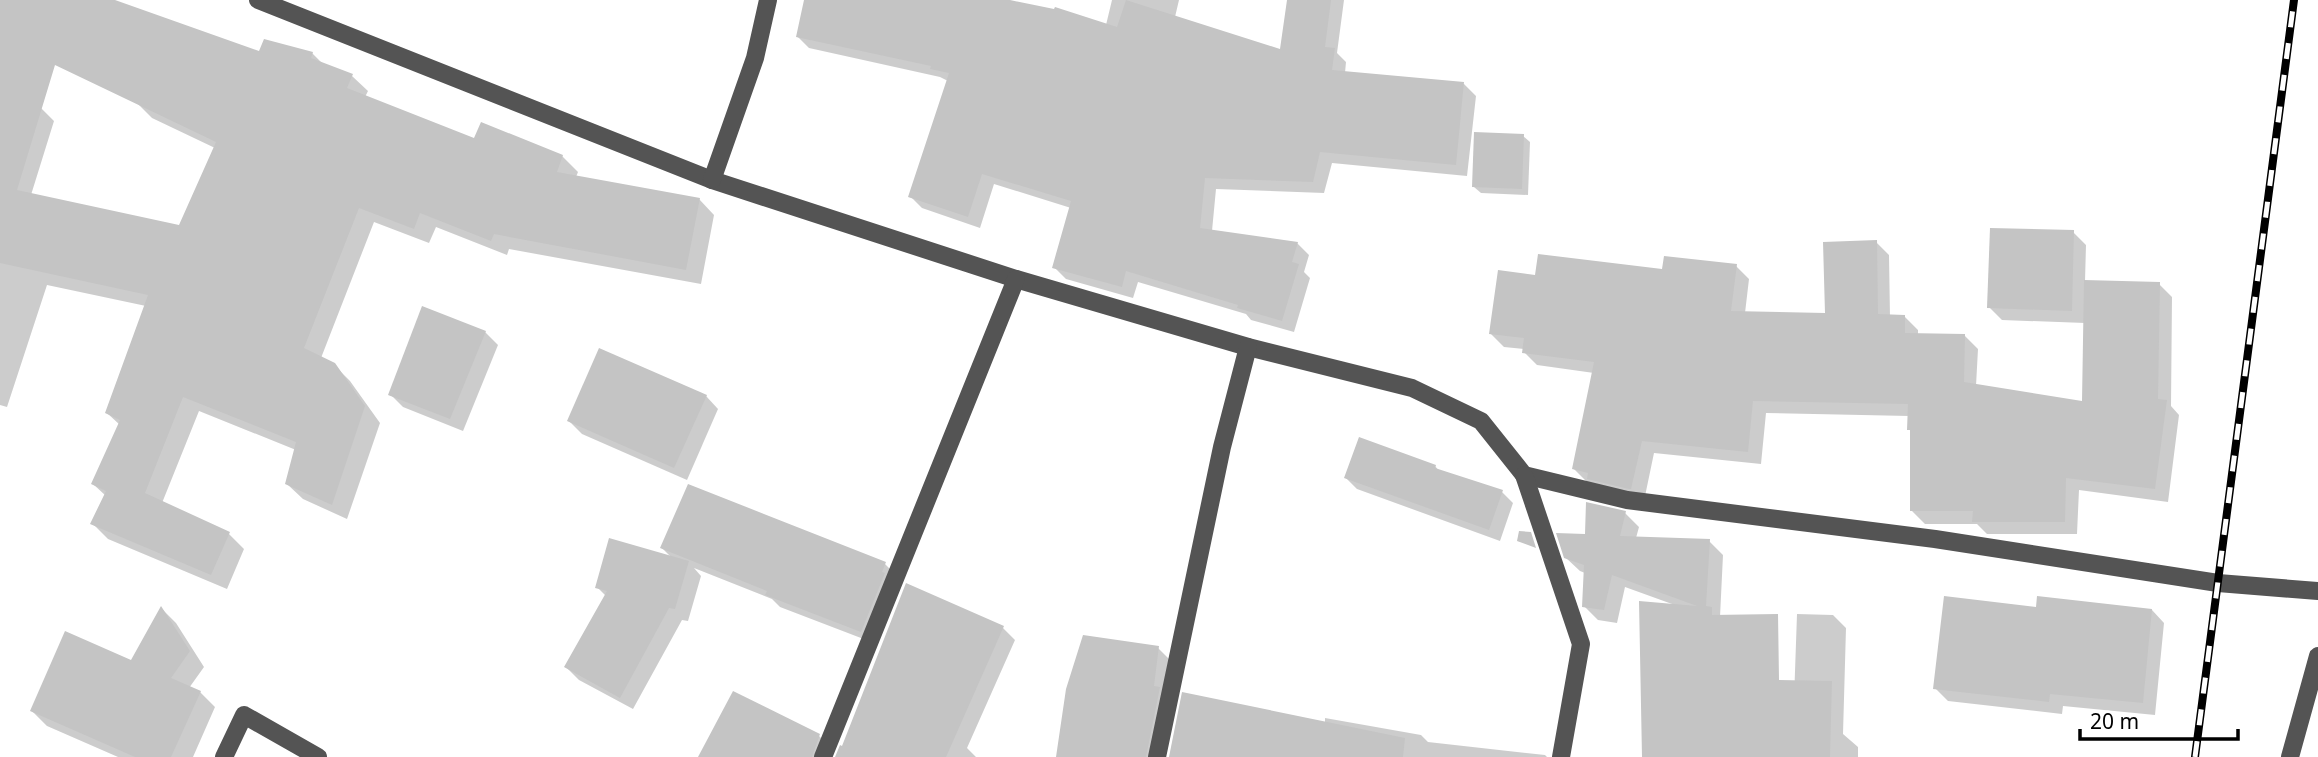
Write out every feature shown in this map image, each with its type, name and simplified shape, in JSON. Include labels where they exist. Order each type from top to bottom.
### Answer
[{"type":"street","points":[[258,0],[712,180],[1016,279],[1248,347],[1412,388],[1481,421],[1524,475],[1581,645],[1561,757]]},
{"type":"street","points":[[712,180],[755,58],[768,0]]},
{"type":"street","points":[[823,757],[1016,279]]},
{"type":"street","points":[[1157,757],[1222,447],[1248,347]]},
{"type":"street","points":[[1524,475],[1627,500],[1935,539],[2218,583],[2318,591]]},
{"type":"street","points":[[2290,757],[2318,656]]},
{"type":"street","points":[[224,757],[244,715],[318,757]]},
{"type":"building","points":[[0,0],[115,0],[259,51],[264,39],[313,52],[311,58],[353,74],[347,88],[474,138],[481,122],[563,155],[557,172],[700,198],[686,270],[494,234],[491,241],[420,213],[414,229],[359,208],[304,348],[335,363],[365,406],[332,505],[285,484],[296,442],[183,397],[145,493],[230,532],[211,575],[90,524],[106,491],[91,484],[120,420],[105,413],[148,295],[0,263]],"holes":[[[55,65],[216,142],[179,225],[17,190]]]},
{"type":"building","points":[[804,0],[1010,0],[1054,9],[1055,7],[1117,27],[1126,0],[1280,49],[1287,0],[1331,0],[1325,47],[1335,48],[1332,70],[1464,82],[1456,165],[1320,152],[1313,182],[1205,178],[1200,228],[1298,242],[1292,262],[1299,264],[1282,321],[1126,271],[1122,287],[1052,268],[1071,201],[982,174],[968,217],[908,197],[949,73],[930,69],[931,66],[796,37]]},
{"type":"building","points":[[1474,132],[1524,134],[1522,189],[1472,187]]},
{"type":"building","points":[[1990,228],[2074,230],[2072,311],[1987,308]]},
{"type":"building","points":[[1877,240],[1878,314],[1905,315],[1905,333],[1965,334],[1964,382],[2082,401],[2084,280],[2160,282],[2158,399],[2167,400],[2155,489],[2066,478],[2065,522],[1972,522],[1973,511],[1910,511],[1908,404],[1753,401],[1748,452],[1642,441],[1629,489],[1587,479],[1588,473],[1572,469],[1594,362],[1522,353],[1524,338],[1489,334],[1498,270],[1535,275],[1538,254],[1662,269],[1664,256],[1737,264],[1731,311],[1825,313],[1823,242]]},
{"type":"building","points":[[422,306],[486,331],[450,419],[388,395]]},
{"type":"building","points":[[599,348],[707,395],[674,468],[567,421]]},
{"type":"building","points":[[1359,437],[1436,465],[1435,468],[1503,490],[1489,530],[1344,478]]},
{"type":"building","points":[[688,484],[886,562],[882,572],[885,573],[861,632],[765,595],[767,591],[660,548]]},
{"type":"building","points":[[1586,502],[1626,511],[1620,536],[1710,539],[1706,606],[1712,607],[1712,615],[1778,614],[1779,680],[1832,681],[1830,757],[1642,757],[1639,601],[1697,606],[1612,575],[1604,610],[1582,607],[1584,565],[1564,558],[1556,533],[1585,534]]},
{"type":"building","points":[[1519,531],[1531,532],[1536,548],[1517,541]]},
{"type":"building","points":[[609,538],[689,561],[675,609],[669,608],[620,698],[564,667],[607,591],[595,588]]},
{"type":"building","points":[[906,583],[1004,626],[946,757],[835,757],[840,745],[842,746]]},
{"type":"building","points":[[1944,596],[2036,607],[2037,596],[2152,609],[2143,703],[2050,694],[2049,702],[1933,689]]},
{"type":"building","points":[[161,606],[190,651],[171,678],[201,691],[171,757],[135,757],[30,711],[65,631],[131,660]]},
{"type":"building","points":[[1083,635],[1159,646],[1154,686],[1160,687],[1146,757],[1056,757],[1066,689]]},
{"type":"building","points":[[733,691],[820,734],[812,757],[698,757]]},
{"type":"building","points":[[1182,692],[1405,738],[1403,757],[1169,757]]},
{"type":"railway","points":[[2195,757],[2294,0]]}]
